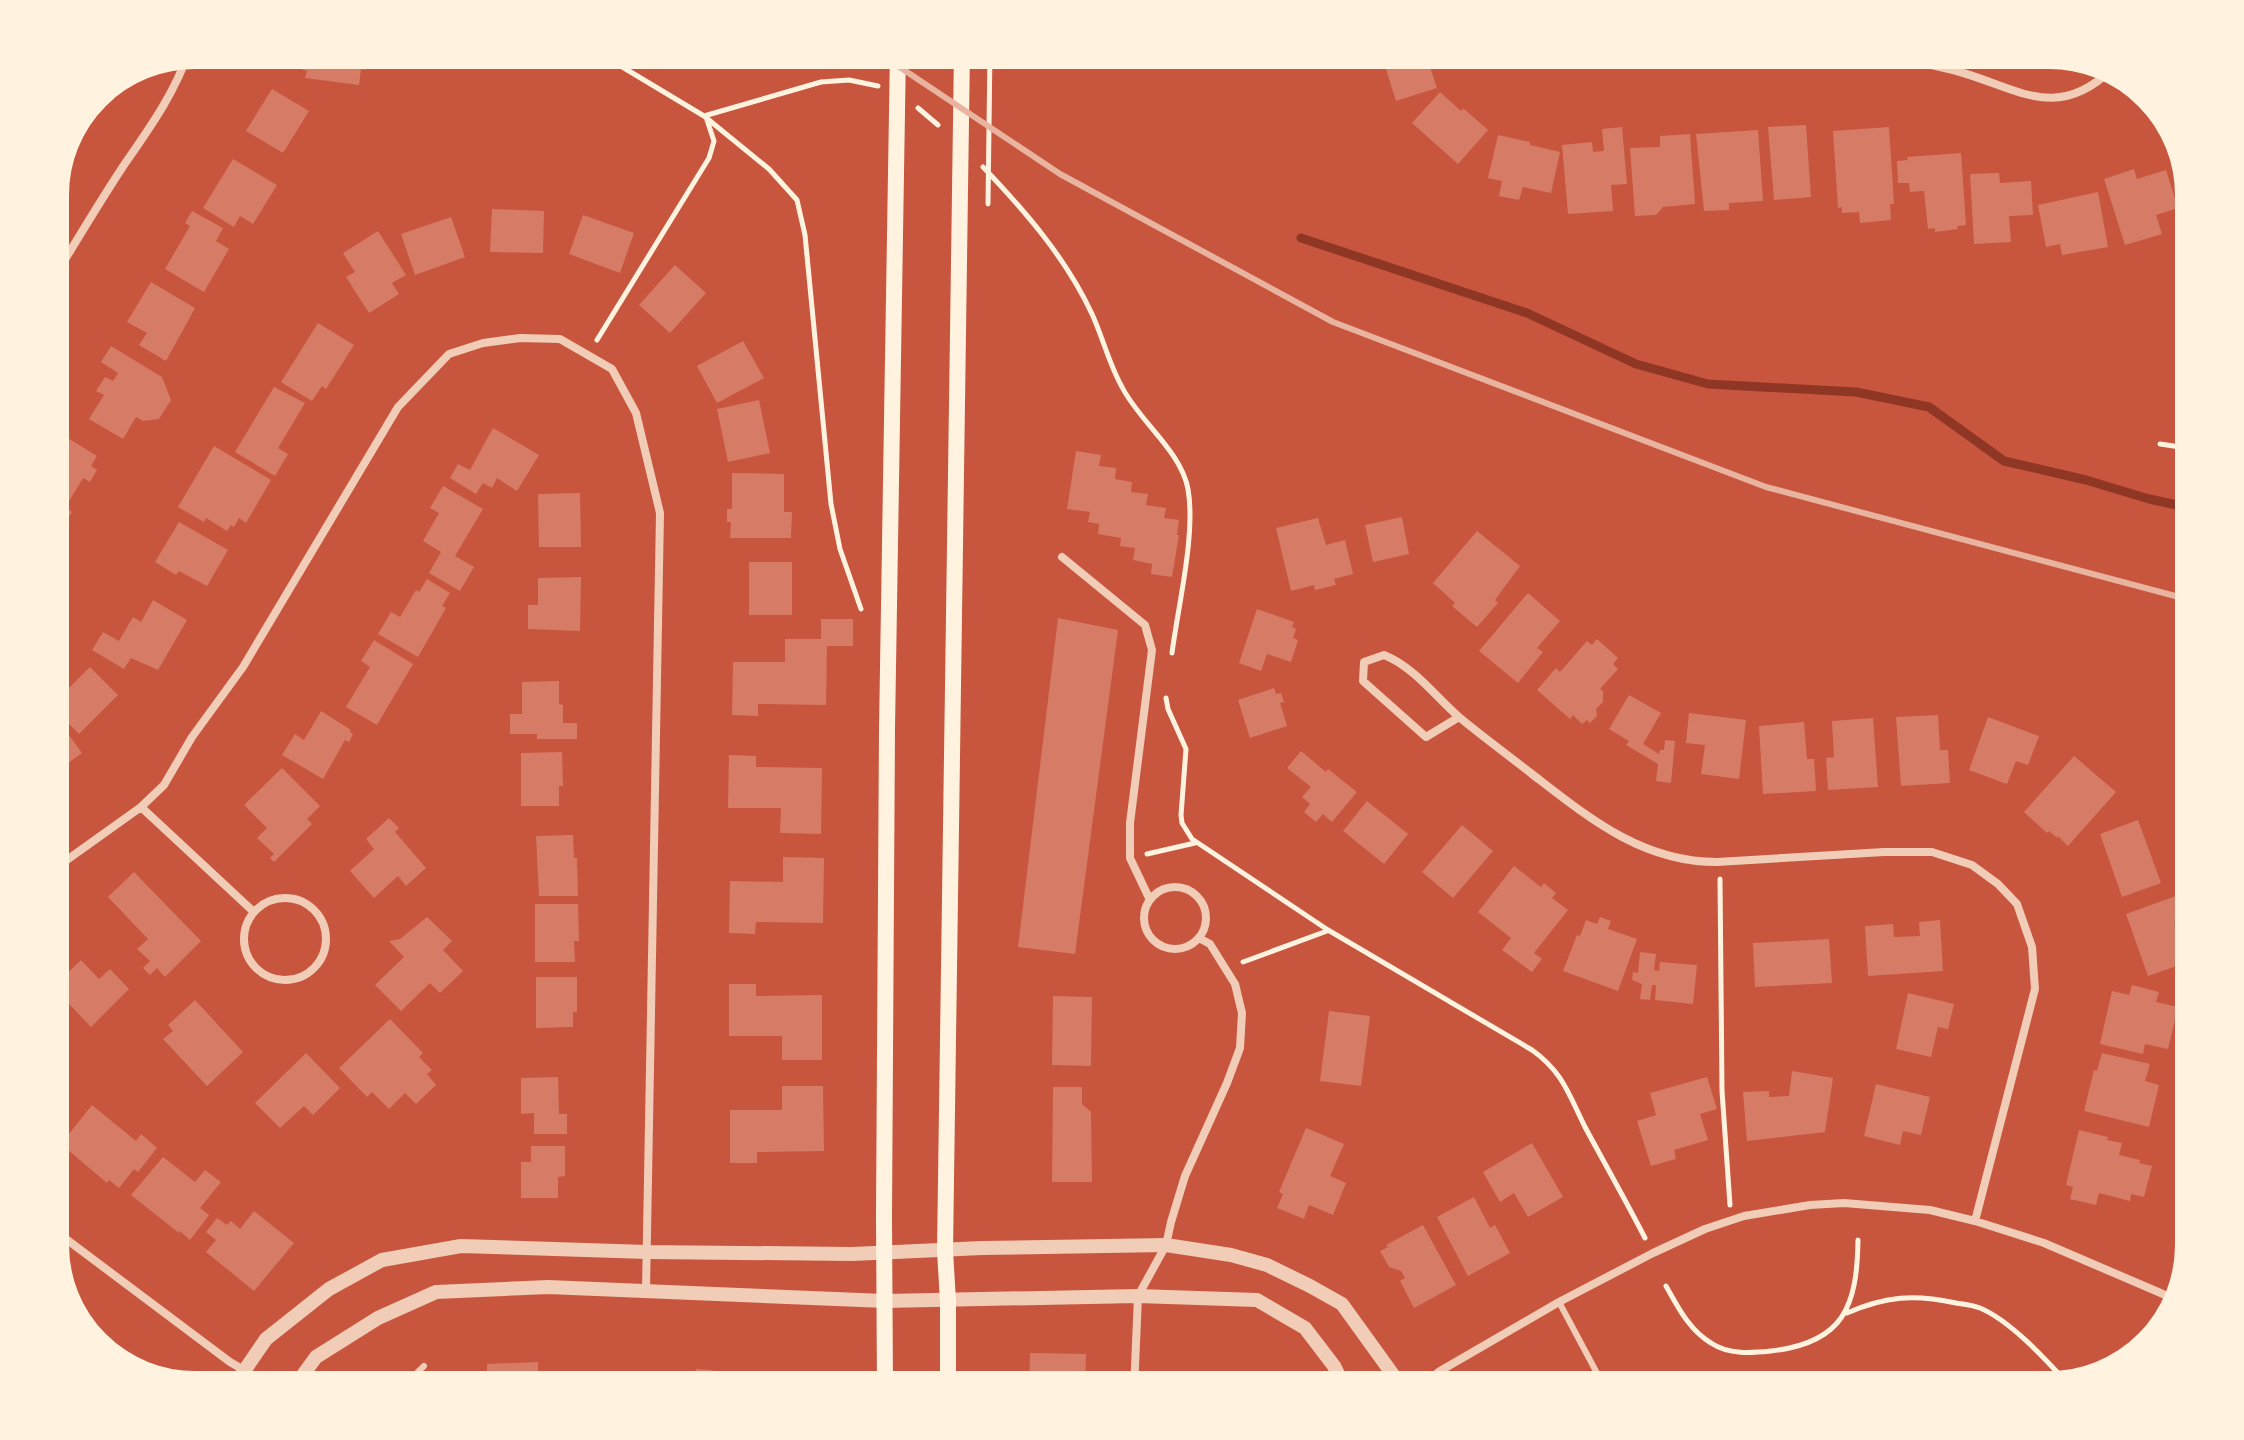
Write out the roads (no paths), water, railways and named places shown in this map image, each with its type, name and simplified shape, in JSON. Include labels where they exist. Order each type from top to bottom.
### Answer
[{"type":"main road","points":[[885,1376],[887,744],[898,64]]},
{"type":"main road","points":[[948,1376],[945,1251],[962,64]]},
{"type":"street","points":[[1925,64],[1954,70],[2039,98],[2061,98],[2081,93],[2104,77]]},
{"type":"street","points":[[64,262],[158,116],[184,65]]},
{"type":"street","points":[[64,862],[141,807],[164,785],[192,737],[243,667],[398,407],[449,354],[483,343],[520,338],[560,339],[612,369],[636,413],[660,513],[646,1290]]},
{"type":"street","points":[[1062,557],[1145,625],[1152,650],[1130,823],[1130,858],[1150,900]]},
{"type":"street","points":[[1459,717],[1426,737],[1363,681],[1364,662],[1384,655],[1400,661],[1459,717],[1573,806],[1616,835],[1658,854],[1696,862],[1717,862],[1932,852],[1972,865],[1998,884],[2017,904],[2032,947],[2035,989],[1975,1221]]},
{"type":"street","points":[[141,807],[254,912]]},
{"type":"street","points":[[1175,887],[1195,894],[1205,907],[1207,918],[1199,938],[1182,949],[1170,949],[1155,942],[1148,934],[1145,923],[1150,900],[1157,893],[1175,887]]},
{"type":"street","points":[[292,898],[310,906],[320,917],[326,935],[323,957],[314,969],[299,978],[281,981],[267,976],[253,965],[243,938],[254,912],[264,903],[278,899],[292,898]]},
{"type":"street","points":[[1135,1376],[1138,1296],[1166,1245],[1185,1176],[1240,1048],[1242,1013],[1235,984],[1210,944],[1199,938]]},
{"type":"street","points":[[1433,1376],[1559,1302],[1705,1229],[1744,1216],[1810,1205],[1844,1203],[1930,1210],[1975,1221],[2044,1243],[2169,1297]]},
{"type":"street","points":[[64,1237],[254,1376]]},
{"type":"street","points":[[239,1376],[266,1339],[329,1289],[382,1260],[461,1246],[647,1252],[884,1253],[1166,1245],[1231,1255],[1267,1265],[1342,1304],[1394,1376]]},
{"type":"street","points":[[302,1376],[316,1357],[378,1318],[436,1292],[548,1287],[885,1301],[1138,1296],[1257,1300],[1305,1328],[1339,1376]]},
{"type":"lane","points":[[1559,1302],[1599,1376]]},
{"type":"lane","points":[[414,1376],[424,1366]]},
{"type":"waterway","points":[[1301,238],[1527,313],[1636,364],[1708,384],[1856,392],[1929,407],[2004,461],[2180,505]]},
{"type":"railway","points":[[895,64],[1060,174],[1333,322],[1766,487],[2180,597]]}]
